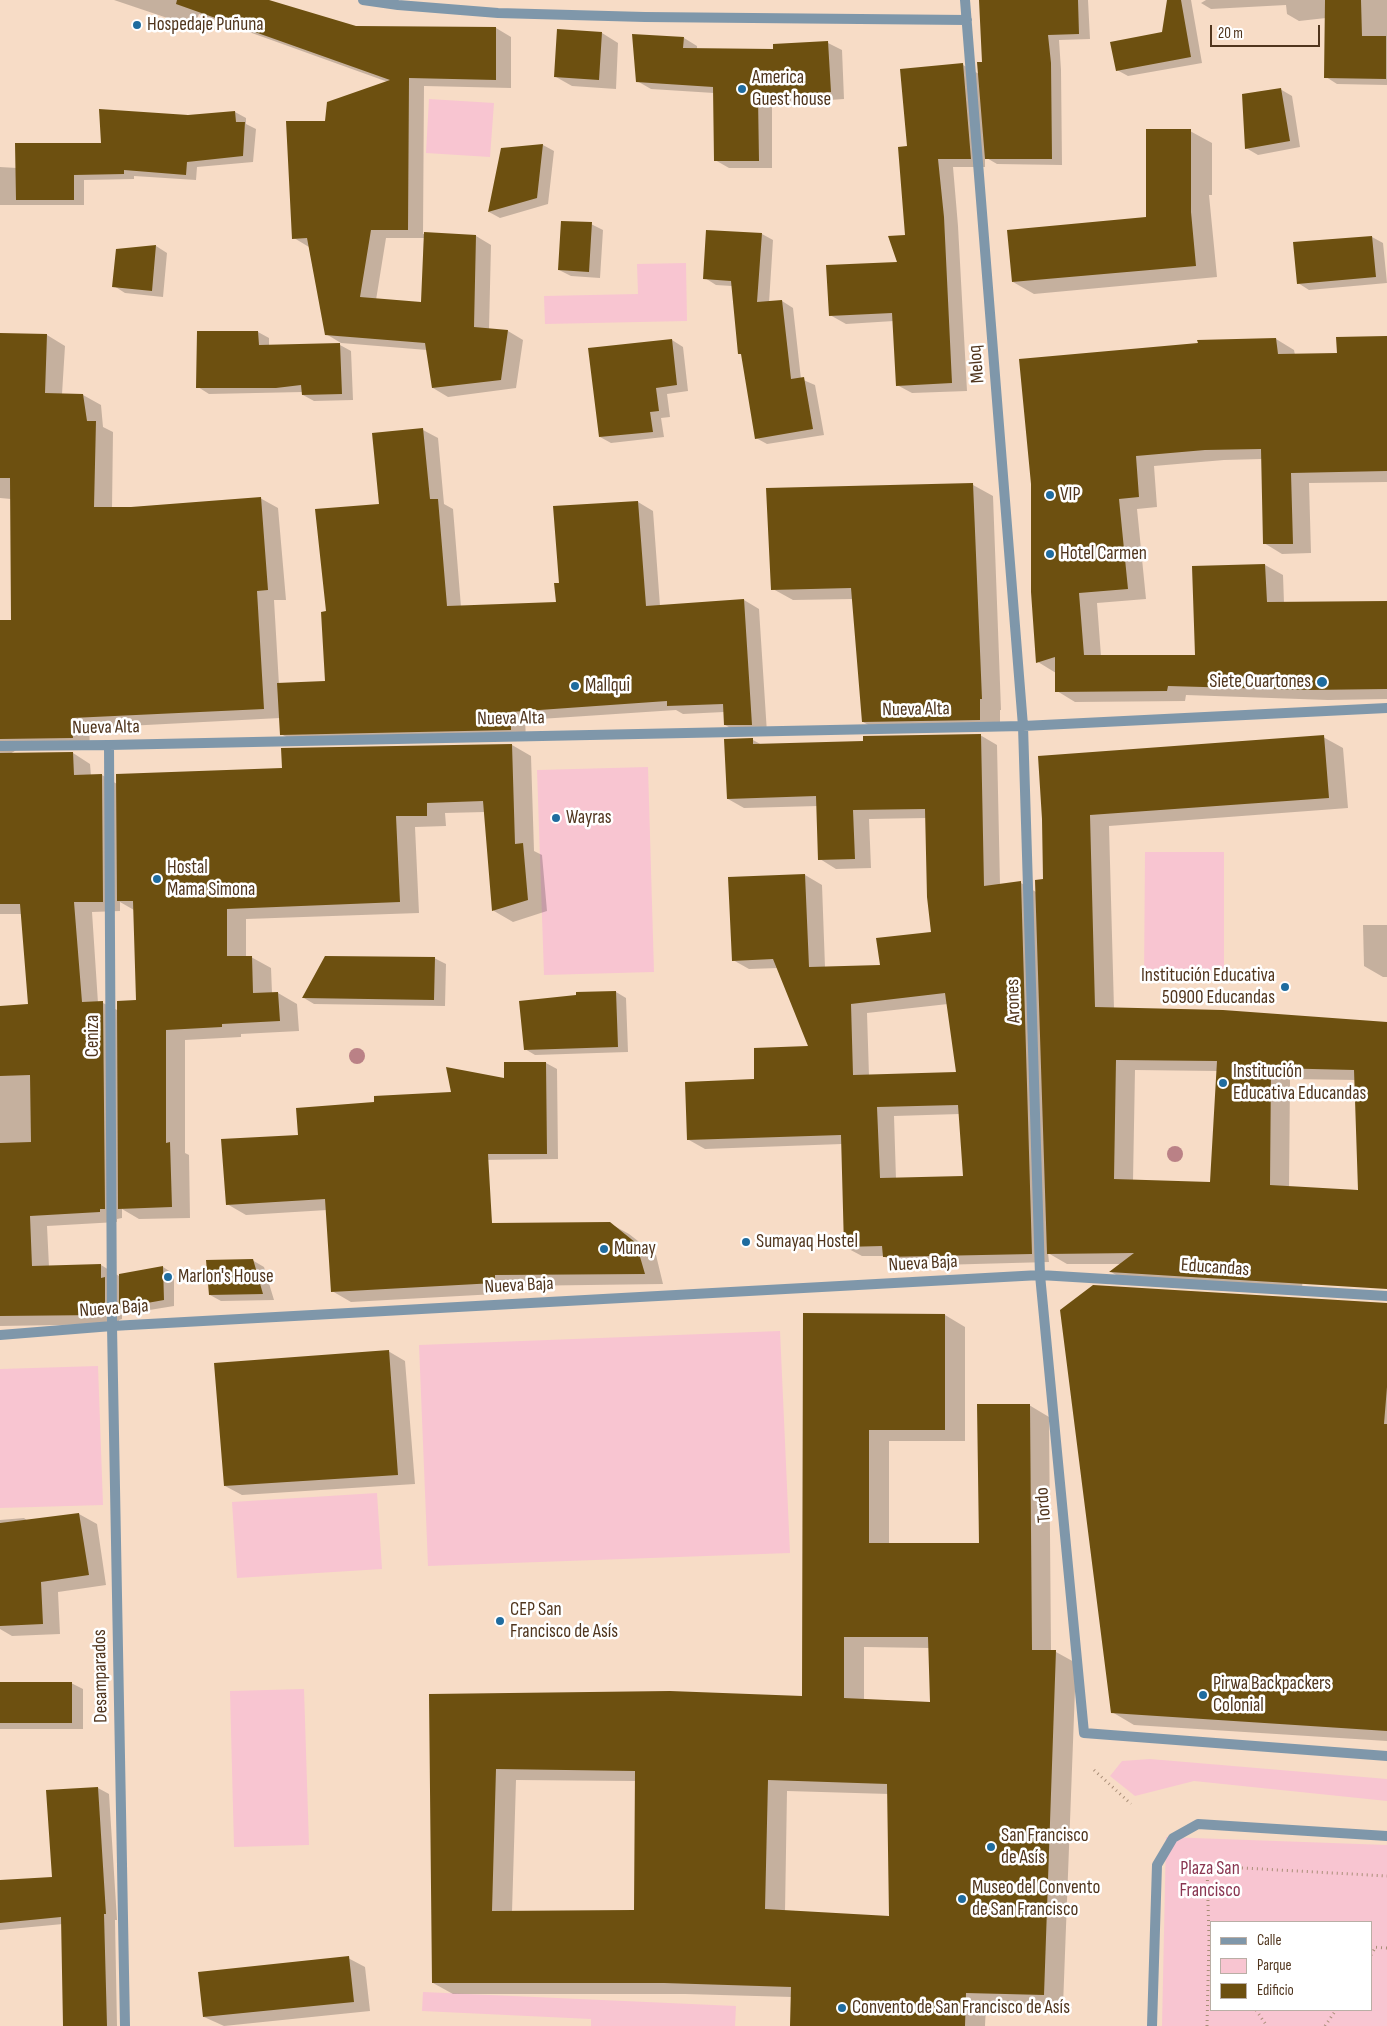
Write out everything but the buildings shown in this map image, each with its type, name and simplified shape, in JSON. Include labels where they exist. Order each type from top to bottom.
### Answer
[{"type":"street","points":[[362,0],[398,6],[498,13],[645,17],[967,20]]},
{"type":"street","name":"Meloq","points":[[965,0],[1023,726]]},
{"type":"street","points":[[1023,726],[1387,708]]},
{"type":"street","name":"Nueva Alta","points":[[0,746],[1023,726]]},
{"type":"street","name":"Arones","points":[[1023,726],[1040,1275]]},
{"type":"street","name":"Ceniza","points":[[109,745],[112,1326]]},
{"type":"street","name":"Educandas","points":[[1040,1275],[1387,1296]]},
{"type":"street","name":"Nueva Baja","points":[[0,1335],[112,1326],[1040,1275]]},
{"type":"street","name":"Tordo","points":[[1040,1275],[1084,1733],[1387,1756]]},
{"type":"street","name":"Desamparados","points":[[112,1326],[125,2026]]},
{"type":"street","points":[[1152,2026],[1157,1865],[1173,1838],[1198,1824],[1387,1836]]},
{"type":"path","points":[[1094,1770],[1131,1804]]},
{"type":"path","points":[[1207,2026],[1210,1939],[1206,1866],[1387,1876]]},
{"type":"path","points":[[1372,1947],[1387,1948]]},
{"type":"path","points":[[1372,1953],[1376,1947]]},
{"type":"path","points":[[1257,2011],[1267,2026]]},
{"type":"path","points":[[1325,2026],[1335,2011]]},
{"type":"green space","points":[[429,99],[494,103],[490,157],[426,153]]},
{"type":"green space","points":[[686,263],[687,321],[545,324],[544,296],[638,294],[637,264]]},
{"type":"green space","points":[[648,767],[654,972],[544,975],[537,770]]},
{"type":"green space","points":[[1145,852],[1224,852],[1224,980],[1144,980]]},
{"type":"green space","points":[[780,1331],[790,1553],[428,1566],[419,1345]]},
{"type":"green space","points":[[98,1366],[103,1505],[0,1508],[0,1369]]},
{"type":"green space","points":[[377,1493],[382,1569],[237,1578],[232,1502]]},
{"type":"green space","points":[[304,1689],[309,1845],[234,1847],[230,1691]]},
{"type":"green space","points":[[1150,1759],[1387,1779],[1387,1801],[1194,1781],[1135,1796],[1110,1776],[1122,1761]]},
{"type":"green space","name":"Plaza San Francisco","points":[[1166,1837],[1387,1845],[1387,2026],[1162,2026]]},
{"type":"green space","points":[[423,1992],[736,2006],[735,2026],[591,2026],[591,2019],[422,2011]]},
{"type":"place","name":"Hospedaje Puñuna","points":[[137,25]]},
{"type":"place","name":"America Guest house","points":[[742,89]]},
{"type":"place","name":"VIP","points":[[1050,495]]},
{"type":"place","name":"Hotel Carmen","points":[[1050,554]]},
{"type":"place","name":"Siete Cuartones","points":[[1322,682]]},
{"type":"place","name":"Mallqui","points":[[575,686]]},
{"type":"place","name":"Wayras","points":[[556,818]]},
{"type":"place","name":"Hostal Mama Simona","points":[[157,879]]},
{"type":"place","name":"Institución Educativa 50900 Educandas","points":[[1285,987]]},
{"type":"place","name":"Institución Educativa Educandas","points":[[1223,1083]]},
{"type":"place","name":"Sumayaq Hostel","points":[[746,1242]]},
{"type":"place","name":"Munay","points":[[604,1249]]},
{"type":"place","name":"Marlon's House","points":[[168,1277]]},
{"type":"place","name":"CEP San Francisco de Asís","points":[[500,1621]]},
{"type":"place","name":"Pirwa Backpackers Colonial","points":[[1203,1695]]},
{"type":"place","name":"San Francisco de Asís","points":[[991,1847]]},
{"type":"place","name":"Museo del Convento de San Francisco","points":[[962,1899]]},
{"type":"place","name":"Convento de San Francisco de Asís","points":[[842,2008]]}]
